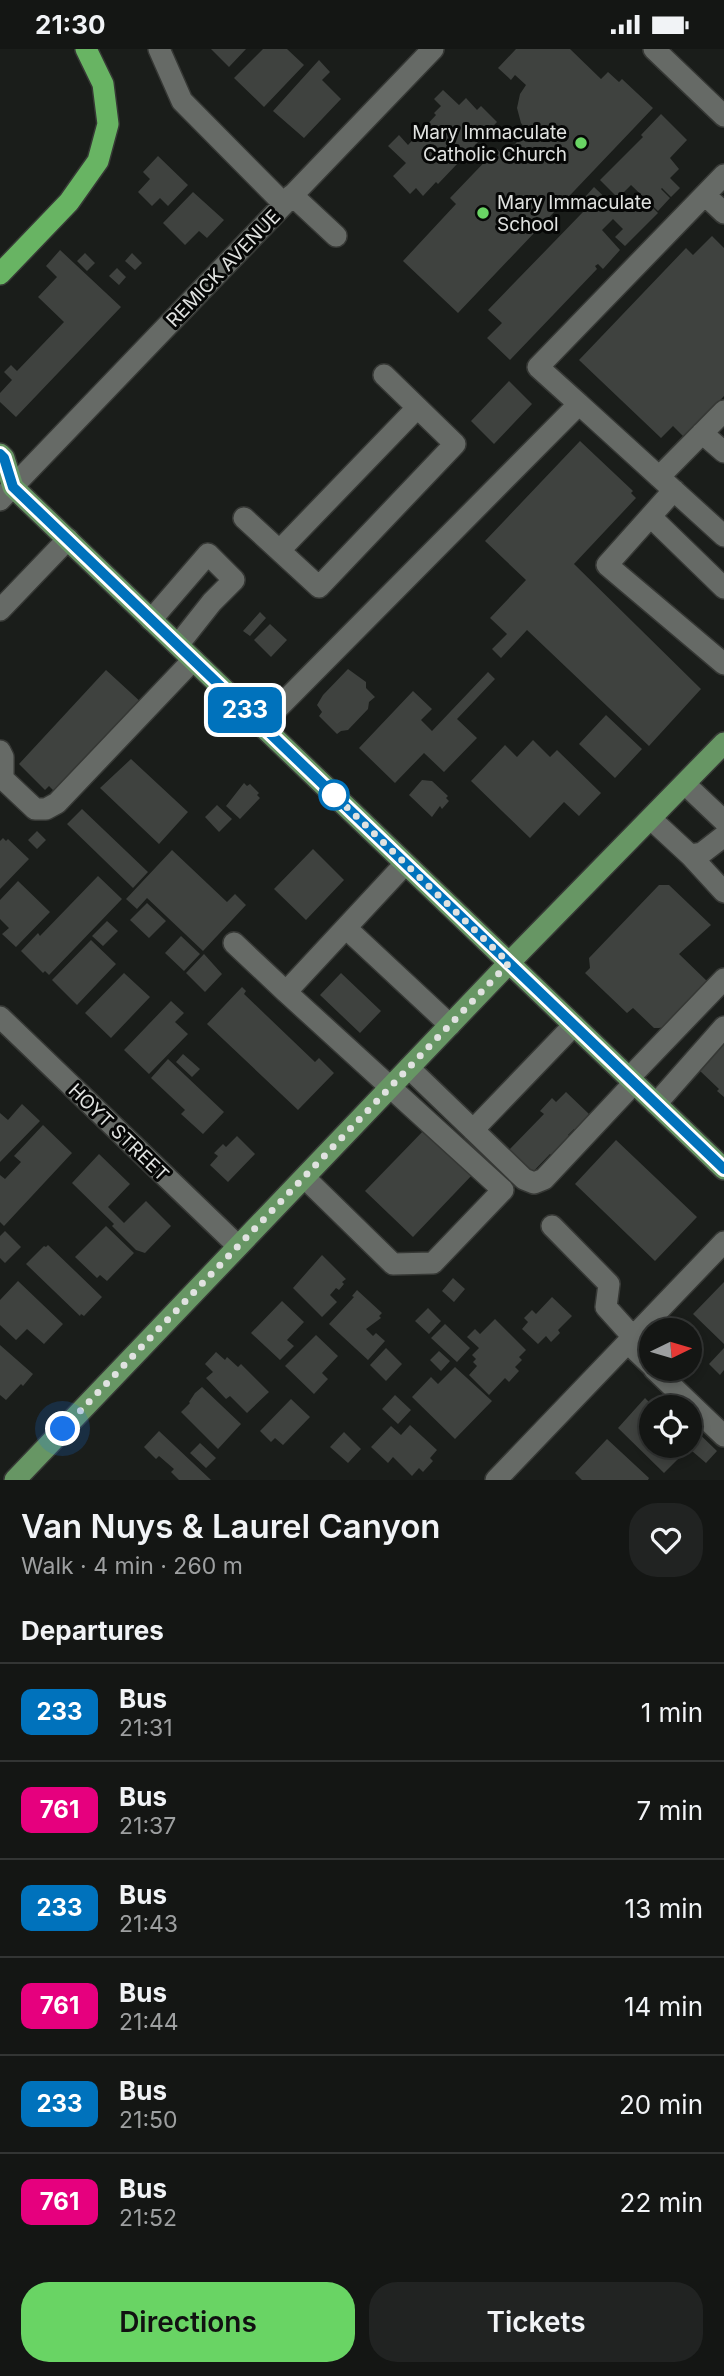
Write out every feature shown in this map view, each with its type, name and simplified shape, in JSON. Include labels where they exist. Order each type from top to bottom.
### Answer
[{"type":"highway","points":[[0,274],[69,202],[99,161],[108,124],[103,84],[86,49]]},
{"type":"main road","points":[[0,454],[4,458],[4,491],[68,539],[724,1169]]},
{"type":"main road","points":[[15,1480],[509,963],[724,743]]},
{"type":"street","points":[[159,49],[182,101],[288,199],[336,236]]},
{"type":"street","name":"REMICK AVENUE","points":[[4,491],[433,49]]},
{"type":"street","points":[[654,49],[724,116]]},
{"type":"street","points":[[724,175],[538,367],[724,536]]},
{"type":"street","points":[[705,195],[724,213]]},
{"type":"street","points":[[244,517],[319,587],[455,444],[384,375]]},
{"type":"street","points":[[261,725],[579,404]]},
{"type":"street","points":[[279,550],[418,408]]},
{"type":"street","points":[[721,654],[607,565],[651,517],[667,483],[702,433],[724,411]]},
{"type":"street","points":[[702,433],[724,452]]},
{"type":"street","points":[[651,517],[724,588]]},
{"type":"street","points":[[0,610],[68,539]]},
{"type":"street","points":[[152,620],[208,554],[234,579],[212,601],[177,645]]},
{"type":"street","points":[[0,751],[3,757],[1,777],[35,809],[46,809],[57,803],[193,660]]},
{"type":"street","points":[[685,784],[724,821]]},
{"type":"street","points":[[651,819],[697,859],[724,892]]},
{"type":"street","points":[[697,859],[724,836]]},
{"type":"street","points":[[286,992],[405,864]]},
{"type":"street","points":[[346,928],[450,1025]]},
{"type":"street","points":[[234,943],[503,1190],[433,1263],[393,1264],[304,1178]]},
{"type":"street","points":[[409,1069],[524,1179],[534,1183],[544,1179],[724,979]]},
{"type":"street","name":"HOYT STREET","points":[[0,1017],[238,1246]]},
{"type":"street","points":[[474,1131],[574,1025]]},
{"type":"street","points":[[656,1104],[724,1027]]},
{"type":"street","points":[[552,1226],[608,1283],[606,1307],[639,1350]]},
{"type":"street","points":[[496,1480],[724,1243]]},
{"type":"street","points":[[667,1381],[724,1436]]},
{"type":"building","points":[[211,49],[246,49],[229,67]]},
{"type":"building","points":[[263,49],[287,49],[304,65],[264,107],[234,78]]},
{"type":"building","points":[[516,49],[570,49],[601,79],[608,72],[619,82],[622,79],[653,108],[458,313],[403,261],[456,204],[450,198],[497,149],[504,156],[527,131],[521,123],[517,108],[520,94],[526,85],[515,75],[511,80],[498,68]]},
{"type":"building","points":[[319,60],[330,72],[322,80],[341,99],[304,138],[273,111]]},
{"type":"building","points":[[443,90],[459,105],[466,98],[477,110],[481,106],[497,122],[438,184],[436,182],[423,196],[416,188],[410,194],[393,176],[406,163],[388,146],[399,135],[408,145],[436,115],[434,113],[441,106],[434,99]]},
{"type":"building","points":[[661,114],[687,140],[670,158],[679,169],[670,178],[680,188],[671,197],[661,189],[670,198],[658,211],[631,185],[618,198],[600,180],[643,137],[641,135]]},
{"type":"building","points":[[158,156],[188,185],[168,206],[160,198],[152,206],[138,192],[150,179],[143,172]]},
{"type":"building","points":[[594,187],[620,212],[638,193],[658,213],[625,246],[615,237],[623,229],[613,219],[602,230],[620,250],[603,269],[598,264],[595,266],[597,269],[510,360],[487,338],[502,323],[488,310],[583,212],[577,206]]},
{"type":"building","points":[[193,192],[224,220],[207,238],[199,231],[185,245],[163,223]]},
{"type":"building","points":[[712,236],[724,248],[724,396],[685,438],[673,426],[661,438],[579,360],[686,248],[693,255]]},
{"type":"building","points":[[60,250],[121,307],[16,417],[0,402],[0,393],[12,380],[4,372],[11,365],[17,371],[64,322],[38,297],[57,277],[46,266]]},
{"type":"building","points":[[85,253],[95,263],[87,271],[77,261]]},
{"type":"building","points":[[132,253],[142,263],[135,270],[125,261]]},
{"type":"building","points":[[117,268],[126,277],[119,285],[109,276]]},
{"type":"building","points":[[509,381],[532,404],[494,444],[471,421]]},
{"type":"building","points":[[580,441],[633,491],[631,493],[636,498],[574,564],[701,689],[649,746],[527,630],[501,658],[492,649],[507,634],[490,618],[526,580],[485,541]]},
{"type":"building","points":[[260,612],[266,618],[250,636],[243,631]]},
{"type":"building","points":[[270,624],[287,640],[271,657],[254,640]]},
{"type":"building","points":[[348,669],[366,682],[366,688],[375,697],[369,702],[368,709],[348,730],[337,734],[319,716],[322,712],[317,705]]},
{"type":"building","points":[[106,670],[143,704],[58,795],[49,786],[45,790],[19,764]]},
{"type":"building","points":[[488,672],[495,679],[457,719],[477,738],[444,772],[424,753],[395,783],[359,748],[413,691],[432,709],[421,720],[432,731]]},
{"type":"building","points":[[606,715],[642,749],[615,778],[579,744]]},
{"type":"building","points":[[533,740],[550,757],[557,750],[601,793],[579,816],[564,802],[530,838],[471,781],[505,745],[517,757]]},
{"type":"building","points":[[131,759],[188,812],[159,844],[100,788]]},
{"type":"building","points":[[422,780],[432,781],[448,796],[446,798],[449,801],[442,809],[440,806],[432,817],[409,795]]},
{"type":"building","points":[[244,783],[247,786],[250,784],[260,798],[240,819],[226,806]]},
{"type":"building","points":[[217,805],[232,819],[219,832],[205,817]]},
{"type":"building","points":[[82,809],[148,872],[133,888],[67,824]]},
{"type":"building","points":[[37,831],[46,840],[37,849],[28,840]]},
{"type":"building","points":[[3,838],[6,841],[8,839],[29,859],[0,889],[0,841]]},
{"type":"building","points":[[313,849],[344,880],[306,920],[274,889]]},
{"type":"building","points":[[172,850],[227,902],[235,894],[246,905],[203,951],[147,898],[137,909],[126,899]]},
{"type":"building","points":[[98,876],[122,899],[49,975],[45,971],[43,973],[21,951],[38,933],[40,936]]},
{"type":"building","points":[[18,881],[50,912],[16,947],[2,934],[9,928],[0,919],[0,900]]},
{"type":"building","points":[[659,885],[669,885],[711,925],[679,954],[709,983],[664,1027],[654,1028],[633,1008],[627,1013],[585,973],[590,968],[589,958]]},
{"type":"building","points":[[147,903],[166,921],[149,938],[130,920]]},
{"type":"building","points":[[107,921],[118,931],[103,946],[92,936]]},
{"type":"building","points":[[181,936],[200,954],[184,971],[165,953]]},
{"type":"building","points":[[91,940],[116,964],[77,1005],[52,980]]},
{"type":"building","points":[[204,954],[222,974],[205,992],[186,973]]},
{"type":"building","points":[[124,973],[150,997],[111,1038],[85,1013]]},
{"type":"building","points":[[341,973],[381,1011],[360,1033],[320,995]]},
{"type":"building","points":[[242,987],[246,991],[244,994],[315,1062],[319,1058],[334,1073],[298,1110],[207,1024]]},
{"type":"building","points":[[171,1001],[184,1013],[175,1022],[188,1034],[149,1074],[124,1050]]},
{"type":"building","points":[[724,1041],[724,1097],[698,1069]]},
{"type":"building","points":[[183,1054],[200,1069],[192,1077],[176,1062]]},
{"type":"building","points":[[168,1059],[224,1112],[203,1134],[181,1114],[185,1110],[151,1078]]},
{"type":"building","points":[[566,1092],[589,1114],[586,1118],[588,1120],[577,1132],[574,1129],[568,1135],[573,1140],[555,1159],[550,1154],[529,1176],[506,1153],[544,1114],[540,1111],[552,1098],[556,1102]]},
{"type":"building","points":[[22,1104],[40,1121],[0,1162],[0,1113],[8,1120]]},
{"type":"building","points":[[43,1125],[72,1153],[4,1226],[0,1222],[0,1175],[5,1179],[21,1162],[14,1156]]},
{"type":"building","points":[[427,1127],[474,1173],[413,1237],[365,1191]]},
{"type":"building","points":[[237,1136],[255,1154],[228,1182],[210,1165],[218,1156],[214,1153],[223,1144],[226,1147]]},
{"type":"building","points":[[616,1140],[697,1217],[655,1261],[575,1184]]},
{"type":"building","points":[[99,1154],[130,1184],[108,1207],[124,1223],[146,1201],[171,1226],[145,1253],[136,1250],[72,1183]]},
{"type":"building","points":[[106,1226],[134,1253],[107,1281],[100,1275],[97,1278],[75,1257]]},
{"type":"building","points":[[5,1231],[21,1247],[5,1263],[0,1258],[0,1236]]},
{"type":"building","points":[[48,1245],[102,1297],[84,1316],[80,1316],[26,1264]]},
{"type":"building","points":[[322,1255],[346,1279],[339,1290],[336,1288],[330,1295],[337,1302],[322,1317],[293,1288]]},
{"type":"building","points":[[453,1278],[465,1289],[454,1302],[442,1291]]},
{"type":"building","points":[[18,1281],[63,1324],[44,1344],[27,1329],[16,1340],[0,1325],[0,1300]]},
{"type":"building","points":[[724,1282],[724,1344],[702,1323],[702,1318],[693,1314]]},
{"type":"building","points":[[357,1290],[382,1313],[379,1316],[381,1318],[366,1329],[373,1336],[376,1333],[385,1341],[368,1360],[329,1324],[354,1297],[352,1296]]},
{"type":"building","points":[[552,1297],[572,1316],[551,1342],[546,1336],[538,1344],[522,1329],[528,1322],[524,1318],[532,1310],[536,1314]]},
{"type":"building","points":[[282,1301],[304,1322],[287,1340],[294,1346],[280,1360],[251,1333]]},
{"type":"building","points":[[428,1308],[441,1321],[429,1334],[415,1321]]},
{"type":"building","points":[[495,1319],[526,1350],[515,1367],[519,1371],[509,1382],[505,1378],[489,1395],[469,1375],[477,1366],[472,1355],[479,1348],[467,1337],[475,1329],[480,1334]]},
{"type":"building","points":[[445,1324],[470,1348],[457,1362],[431,1338]]},
{"type":"building","points":[[316,1335],[338,1356],[322,1373],[328,1379],[314,1394],[285,1366]]},
{"type":"building","points":[[0,1345],[33,1374],[6,1400],[0,1395]]},
{"type":"building","points":[[386,1348],[402,1364],[386,1381],[370,1365]]},
{"type":"building","points":[[724,1348],[724,1370],[720,1375],[709,1364]]},
{"type":"building","points":[[439,1351],[450,1361],[441,1371],[430,1360]]},
{"type":"building","points":[[216,1352],[238,1367],[241,1364],[269,1392],[247,1413],[230,1396],[226,1399],[206,1378],[213,1372],[205,1364]]},
{"type":"building","points":[[455,1367],[492,1401],[455,1439],[412,1397],[431,1377],[438,1384]]},
{"type":"building","points":[[202,1387],[241,1424],[218,1449],[181,1412]]},
{"type":"building","points":[[395,1395],[411,1410],[398,1424],[382,1409]]},
{"type":"building","points":[[291,1399],[310,1417],[283,1445],[275,1438],[271,1442],[260,1431]]},
{"type":"building","points":[[639,1405],[639,1449],[618,1428]]},
{"type":"building","points":[[410,1425],[437,1450],[430,1458],[433,1461],[423,1472],[419,1468],[412,1476],[393,1457],[388,1463],[371,1447],[391,1426],[401,1435]]},
{"type":"building","points":[[159,1431],[211,1480],[179,1480],[171,1472],[174,1469],[159,1456],[156,1459],[144,1447]]},
{"type":"building","points":[[344,1432],[361,1449],[348,1463],[330,1447]]},
{"type":"building","points":[[702,1437],[717,1451],[706,1463],[700,1458]]},
{"type":"building","points":[[607,1439],[649,1478],[648,1480],[582,1480],[575,1473]]},
{"type":"building","points":[[200,1443],[216,1458],[206,1468],[190,1453]]},
{"type":"building","points":[[649,1458],[679,1458],[664,1473]]},
{"type":"bus line","name":"233","points":[[0,454],[4,458],[13,487],[724,1169]]},
{"type":"place","name":"Mary Immaculate Catholic Church","points":[[581,143]]},
{"type":"place","name":"Mary Immaculate School","points":[[483,213]]},
{"type":"route","points":[[63,1429],[509,963],[334,795]]}]
